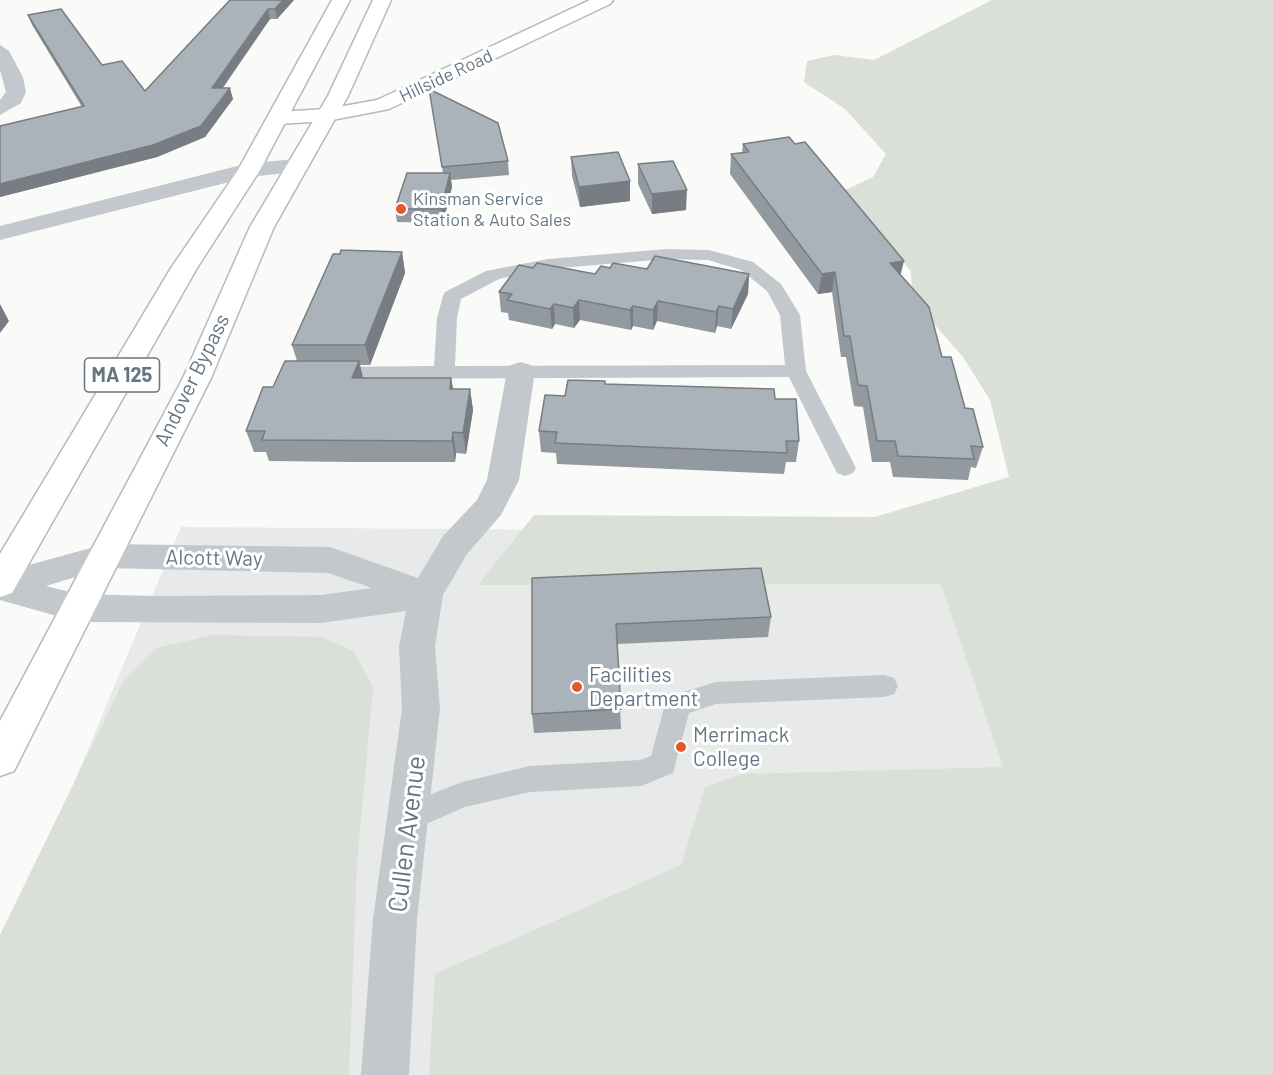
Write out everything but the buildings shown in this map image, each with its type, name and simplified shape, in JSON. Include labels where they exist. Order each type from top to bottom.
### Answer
[{"type":"main road","name":"MA 125","points":[[0,586],[184,268],[249,170],[341,0]]},
{"type":"main road","name":"Andover Bypass","points":[[0,759],[197,378],[262,227],[327,115],[366,40],[382,0]]},
{"type":"main road","name":"Hillside Road","points":[[278,118],[327,115],[382,105],[406,96],[604,0]]},
{"type":"street","points":[[0,51],[13,77],[16,92],[14,99],[0,110]]},
{"type":"street","points":[[0,233],[249,170],[297,166]]},
{"type":"street","points":[[0,586],[78,608],[321,609],[426,594],[455,545],[490,507],[503,480],[521,371]]},
{"type":"street","name":"Alcott Way","points":[[0,586],[105,556],[330,560],[426,594]]},
{"type":"street","name":"Cullen Avenue","points":[[385,1075],[395,919],[410,817],[421,710],[417,646],[426,594]]},
{"type":"lane","points":[[444,372],[447,318],[452,296],[494,275],[537,266],[666,254],[709,255],[747,266],[774,288],[790,315],[796,371],[845,468]]},
{"type":"lane","points":[[307,374],[796,371]]},
{"type":"lane","points":[[410,817],[462,795],[530,779],[641,773],[663,764],[677,705],[716,693],[884,686]]},
{"type":"shaded area","points":[[992,0],[1273,0],[1273,1075],[429,1075],[435,974],[681,865],[705,787],[743,774],[1003,767],[941,584],[478,585],[534,515],[875,517],[1009,477],[990,400],[963,357],[912,294],[911,271],[876,233],[835,195],[873,177],[886,154],[845,109],[804,82],[807,61],[834,55],[874,60]]},
{"type":"shaded area","name":"Merrimack College","points":[[181,527],[1273,535],[1273,1075],[0,1075],[0,959]]},
{"type":"shaded area","points":[[212,635],[321,637],[354,651],[373,688],[357,863],[349,1075],[0,1075],[0,935],[123,682],[157,648]]},
{"type":"place","name":"Kinsman Service Station & Auto Sales","points":[[401,209]]},
{"type":"place","name":"Facilities Department","points":[[577,687]]},
{"type":"place","name":"Merrimack College","points":[[681,747]]}]
